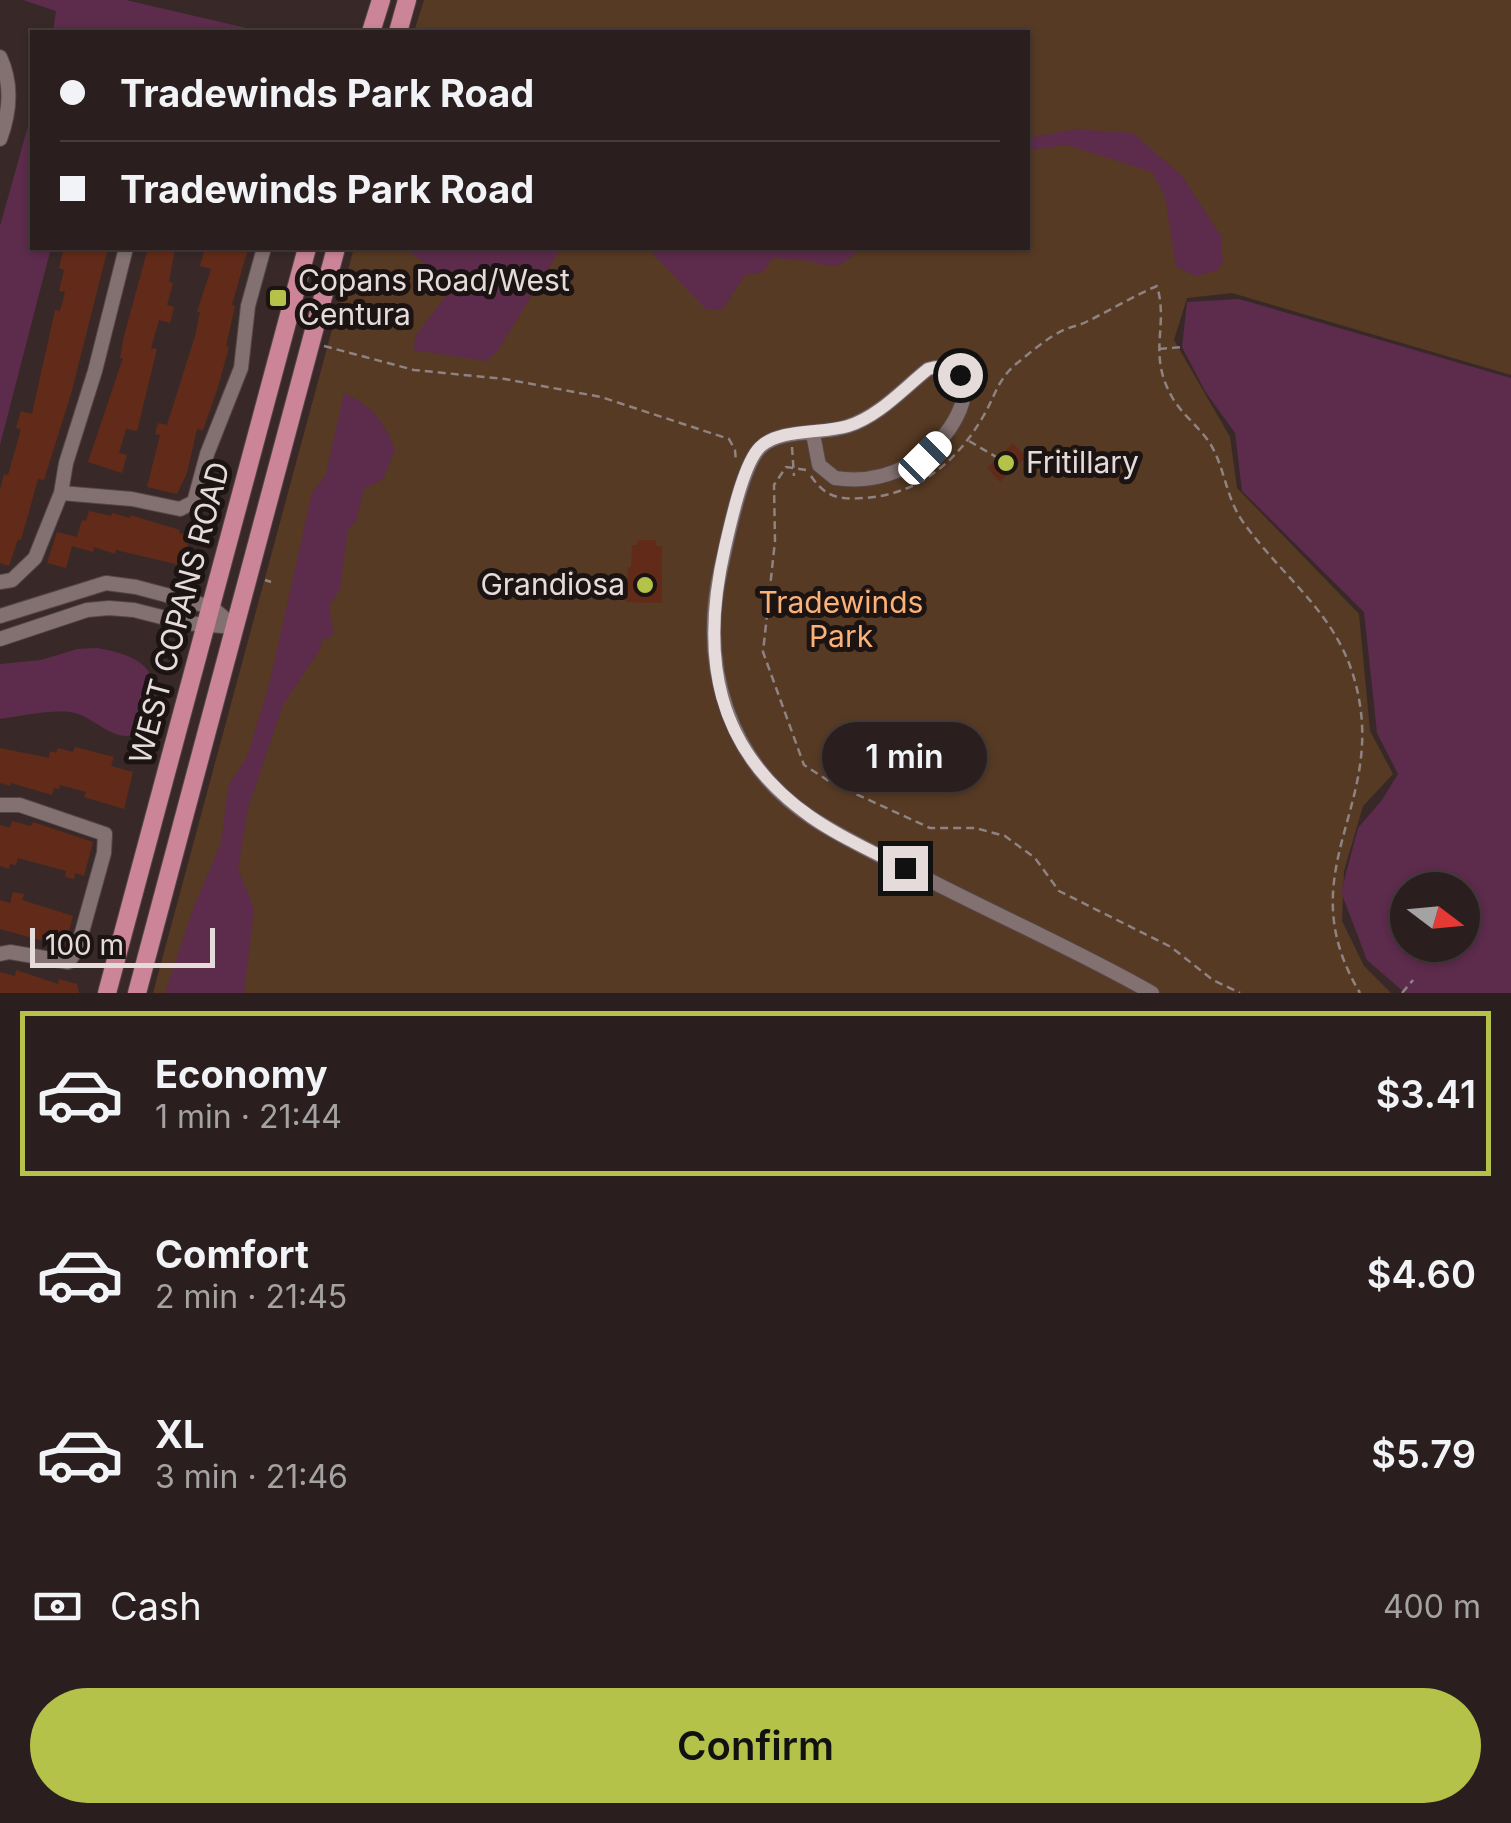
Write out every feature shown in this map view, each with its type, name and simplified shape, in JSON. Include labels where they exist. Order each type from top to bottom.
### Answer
[{"type":"main road","points":[[372,30],[381,0]]},
{"type":"main road","points":[[399,30],[407,0]]},
{"type":"main road","name":"WEST COPANS ROAD","points":[[107,993],[306,250]]},
{"type":"main road","name":"WEST COPANS ROAD","points":[[137,993],[336,250]]},
{"type":"main road","points":[[298,280],[326,288]]},
{"type":"street","points":[[0,140],[9,114],[2,60]]},
{"type":"street","points":[[0,582],[12,580],[36,558],[61,494],[66,463],[95,371],[125,250]]},
{"type":"street","points":[[61,494],[132,499],[180,510],[194,502],[207,454],[241,368],[248,306],[263,250]]},
{"type":"street","points":[[814,434],[819,464],[835,478],[874,477],[900,470],[925,458],[942,441],[966,397],[965,384],[952,368],[928,369],[871,416],[814,434],[771,439],[758,449],[750,463],[716,587],[713,654],[730,719],[746,750],[766,777],[814,820],[1152,993]]},
{"type":"street","points":[[106,583],[109,608]]},
{"type":"street","points":[[0,616],[106,583],[210,607],[235,627]]},
{"type":"street","points":[[0,639],[87,610],[109,608],[205,626],[235,627]]},
{"type":"street","points":[[0,805],[20,805],[105,834],[104,853],[77,950],[68,962],[10,952],[0,954]]},
{"type":"path","points":[[1240,993],[1213,980],[1171,947],[1060,892],[1035,858],[1005,836],[975,828],[930,828],[832,783],[804,765],[763,652],[775,540],[774,485],[782,471],[793,466],[806,469],[830,497],[880,498],[910,488],[940,471],[967,440],[986,412],[996,387],[1016,364],[1063,330],[1157,286],[1161,300],[1157,349],[1172,397],[1211,445],[1230,502],[1240,518],[1270,557],[1322,612],[1340,637],[1351,666],[1360,705],[1362,766],[1333,870],[1332,910],[1334,932],[1360,993]]},
{"type":"path","points":[[314,333],[324,346],[396,366],[505,379],[638,407],[729,439],[735,450],[736,466]]},
{"type":"path","points":[[1157,349],[1182,348]]},
{"type":"path","points":[[792,436],[794,476]]},
{"type":"path","points":[[967,440],[998,458]]},
{"type":"path","points":[[265,580],[272,582]]},
{"type":"path","points":[[1402,993],[1413,980]]},
{"type":"green space","name":"Tradewinds Park","points":[[424,0],[1511,0],[1511,375],[1232,293],[1187,298],[1174,340],[1230,437],[1237,488],[1359,614],[1370,731],[1393,774],[1363,806],[1344,871],[1342,921],[1364,966],[1391,993],[153,993],[353,250],[1030,250],[1030,30],[415,30]]},
{"type":"shaded area","points":[[23,0],[126,0],[255,30],[53,30],[56,11]]},
{"type":"shaded area","points":[[30,119],[30,250],[50,250],[0,445],[0,226]]},
{"type":"shaded area","points":[[1076,129],[1133,133],[1182,176],[1221,236],[1223,262],[1217,271],[1195,276],[1176,266],[1165,197],[1152,172],[1067,145],[1030,150],[1030,138]]},
{"type":"shaded area","points":[[408,250],[560,250],[498,350],[487,361],[413,350],[416,335],[449,292],[436,272]]},
{"type":"shaded area","points":[[649,250],[859,250],[837,265],[773,258],[763,272],[745,275],[722,310],[706,309]]},
{"type":"shaded area","points":[[1239,299],[1511,378],[1511,993],[1405,993],[1367,960],[1341,892],[1358,828],[1398,774],[1377,733],[1364,612],[1242,491],[1235,433],[1205,391],[1182,347],[1187,302]]},
{"type":"shaded area","points":[[344,393],[376,416],[395,450],[383,479],[364,489],[356,521],[348,529],[340,589],[329,606],[334,635],[323,639],[283,705],[248,808],[238,869],[254,909],[244,993],[165,993],[193,909],[221,843],[228,786],[247,757],[269,685],[312,493],[326,474]]},
{"type":"shaded area","points":[[97,648],[136,660],[151,675],[155,705],[142,731],[134,735],[117,734],[70,712],[0,719],[0,664]]},
{"type":"building","points":[[64,250],[107,250],[71,394],[44,480],[38,479],[21,540],[18,539],[9,566],[0,563],[0,490],[21,429],[16,428],[21,411],[32,414],[55,310],[60,311],[65,292],[59,291],[64,270],[59,268]]},
{"type":"building","points":[[147,250],[175,250],[167,305],[174,307],[170,323],[159,320],[151,348],[157,349],[137,431],[126,429],[119,453],[127,455],[122,473],[88,462],[123,358],[124,336]]},
{"type":"building","points":[[204,250],[247,250],[232,305],[235,306],[226,346],[229,347],[218,387],[203,430],[197,429],[187,473],[177,494],[147,487],[160,435],[155,434],[158,423],[167,425],[195,336],[197,312],[211,269],[200,266]]},
{"type":"building","name":"Fritillary","points":[[1013,443],[1026,457],[1000,482],[987,468]]},
{"type":"building","points":[[89,511],[130,515],[180,530],[179,533],[190,536],[184,559],[180,565],[116,550],[115,554],[94,547],[93,552],[72,546],[66,568],[47,563],[57,532],[77,537]]},
{"type":"building","name":"Grandiosa","points":[[638,540],[656,540],[656,546],[662,546],[662,603],[626,602],[632,545],[637,545]]},
{"type":"building","points":[[75,747],[114,757],[111,766],[133,772],[124,809],[60,785],[52,795],[0,783],[0,748],[49,758],[50,751],[56,753],[58,748],[73,752]]},
{"type":"building","points":[[12,821],[31,826],[33,822],[93,842],[84,876],[75,873],[74,879],[65,877],[66,871],[18,858],[9,869],[0,866],[0,825],[10,828]]},
{"type":"building","points":[[13,892],[24,894],[22,900],[73,916],[65,947],[0,929],[0,900],[10,903]]},
{"type":"building","points":[[16,970],[58,984],[59,979],[77,984],[79,993],[0,993],[0,972],[15,976]]},
{"type":"place","name":"Copans Road/West Centura","points":[[278,298]]},
{"type":"place","name":"Fritillary","points":[[1006,463]]},
{"type":"place","name":"Grandiosa","points":[[645,585]]},
{"type":"route","points":[[905,868],[814,820],[766,777],[746,750],[730,719],[713,654],[716,587],[738,502],[758,449],[771,439],[814,434],[871,416],[928,369],[952,368],[960,375]]}]
